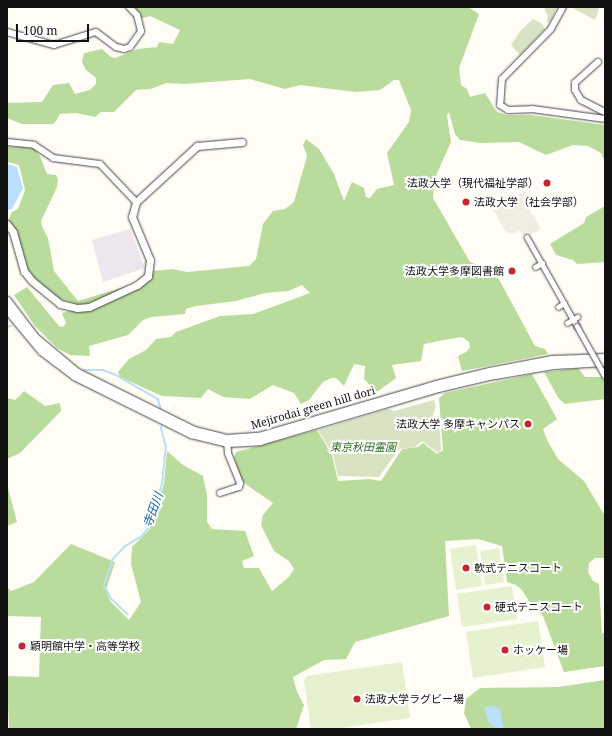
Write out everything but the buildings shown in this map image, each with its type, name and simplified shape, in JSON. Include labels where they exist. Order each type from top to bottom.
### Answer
[{"type":"street","points":[[7,32],[54,45],[96,32],[116,48],[124,49],[130,47],[141,31],[137,15],[129,7]]},
{"type":"street","points":[[563,7],[551,30],[501,81],[500,105],[508,110],[532,109],[605,119]]},
{"type":"street","points":[[598,62],[574,84],[575,90],[581,100],[605,112]]},
{"type":"street","points":[[7,142],[34,145],[53,158],[100,164],[136,202]]},
{"type":"street","points":[[7,224],[13,232],[24,271],[32,281],[60,304],[83,308],[137,285],[148,276],[150,260],[132,217],[136,202],[198,146],[242,142]]},
{"type":"street","points":[[527,237],[558,293],[575,318],[577,326],[605,376]]},
{"type":"street","points":[[535,267],[542,263]]},
{"type":"street","points":[[558,306],[564,303]]},
{"type":"street","name":"Mejirodai green hill dori","points":[[8,304],[41,351],[83,382],[191,434],[227,441],[260,441],[438,388],[525,366]]},
{"type":"street","points":[[567,323],[575,318]]},
{"type":"street","points":[[525,366],[570,358],[605,357]]},
{"type":"street","points":[[525,366],[605,362]]},
{"type":"street","points":[[220,493],[239,487],[240,484],[228,453],[227,441]]},
{"type":"shaded area","points":[[525,191],[530,201],[526,203],[541,229],[525,238],[520,230],[513,234],[505,231],[493,209]]},
{"type":"shaded area","points":[[130,229],[145,268],[103,282],[92,240]]},
{"type":"green space","points":[[125,7],[468,7],[479,14],[459,68],[461,85],[467,89],[470,97],[485,93],[497,112],[507,115],[531,115],[605,125],[605,161],[601,153],[588,146],[573,145],[546,155],[519,142],[481,143],[460,140],[455,134],[449,112],[447,116],[451,142],[434,180],[433,198],[470,262],[495,272],[535,346],[545,349],[548,354],[462,371],[458,356],[470,348],[469,342],[462,337],[424,344],[421,361],[392,365],[396,378],[377,392],[364,379],[365,366],[354,364],[344,386],[336,378],[331,378],[323,382],[309,400],[301,404],[294,393],[273,385],[250,399],[223,397],[208,389],[201,398],[162,396],[120,377],[118,372],[129,359],[146,350],[156,339],[171,337],[176,332],[220,316],[253,314],[310,293],[302,285],[288,291],[265,293],[236,301],[196,306],[186,309],[185,314],[151,317],[143,320],[128,335],[89,346],[90,356],[70,355],[57,348],[35,326],[14,295],[27,287],[59,326],[63,327],[66,323],[62,313],[74,310],[74,303],[56,298],[30,277],[8,221],[12,212],[18,209],[25,190],[19,165],[7,162],[7,147],[33,147],[40,156],[47,174],[56,175],[58,179],[57,187],[41,221],[48,238],[54,271],[78,301],[127,286],[129,291],[139,288],[151,279],[153,271],[172,269],[187,272],[249,266],[256,259],[263,224],[273,211],[285,209],[294,202],[307,156],[303,145],[306,139],[319,149],[334,174],[344,201],[352,182],[364,188],[366,197],[370,198],[377,189],[394,185],[387,153],[409,122],[411,110],[399,80],[394,80],[380,90],[355,92],[300,85],[285,89],[250,79],[184,84],[167,83],[150,89],[136,90],[114,112],[101,112],[95,117],[76,113],[60,114],[54,124],[22,124],[7,118],[7,103],[42,102],[53,85],[69,83],[75,94],[90,90],[96,84],[96,78],[86,70],[82,62],[84,53],[102,49],[111,57],[115,58],[138,49],[157,47],[159,42],[173,44],[180,30],[150,16],[137,20]]},
{"type":"green space","points":[[545,7],[557,7],[549,23],[547,22],[548,15],[545,11]]},
{"type":"green space","points":[[571,7],[595,7],[599,9],[595,20]]},
{"type":"green space","points":[[533,19],[541,23],[545,29],[520,55],[511,45],[521,30]]},
{"type":"green space","points":[[605,206],[605,262],[577,264],[573,260],[556,255],[550,244],[584,223],[586,217]]},
{"type":"green space","points":[[578,368],[585,377],[605,377],[605,399],[565,404],[559,399],[544,372]]},
{"type":"green space","points":[[532,374],[557,419],[543,429],[547,440],[558,459],[584,481],[605,516],[605,558],[595,558],[589,563],[588,572],[593,581],[599,584],[602,633],[605,633],[605,666],[564,672],[543,616],[533,608],[522,590],[516,585],[507,582],[502,546],[478,539],[445,541],[449,616],[355,642],[346,659],[324,660],[293,677],[297,692],[304,705],[296,729],[9,729],[7,676],[39,677],[41,617],[7,616],[7,587],[11,591],[34,582],[71,544],[115,562],[106,590],[110,601],[129,620],[141,602],[131,564],[132,547],[149,530],[164,484],[167,451],[183,465],[203,476],[207,495],[207,522],[212,529],[245,531],[254,556],[242,561],[244,568],[259,568],[272,591],[289,577],[294,569],[289,561],[274,551],[261,525],[263,515],[273,503],[241,481],[234,457],[236,452],[317,430],[332,455],[338,481],[369,479],[381,481],[402,449],[418,447],[423,443],[437,454],[443,450],[439,398],[445,393]]},
{"type":"green space","points":[[24,391],[45,406],[60,403],[61,411],[20,453],[7,459],[7,398],[15,400]]},
{"type":"green space","name":"東京秋田霊園","points":[[434,400],[436,407],[433,415],[440,432],[441,450],[438,453],[422,441],[415,447],[399,449],[379,477],[338,476],[333,454],[318,430],[388,409],[394,411]]},
{"type":"green space","points":[[7,484],[17,522],[7,526]]},
{"type":"green space","name":"軟式テニスコート","points":[[476,545],[482,586],[456,590],[450,549]]},
{"type":"green space","name":"軟式テニスコート","points":[[499,548],[504,582],[485,585],[480,551]]},
{"type":"green space","name":"硬式テニスコート","points":[[512,586],[517,619],[462,627],[457,594]]},
{"type":"green space","name":"ホッケー場","points":[[538,621],[545,667],[473,678],[466,632]]},
{"type":"green space","name":"法政大学ラグビー場","points":[[402,662],[410,718],[333,729],[311,729],[304,680],[307,676]]},
{"type":"green space","points":[[605,680],[605,729],[471,729],[464,713],[466,699],[480,688],[558,687]]},
{"type":"water","points":[[7,164],[17,167],[23,188],[12,209],[7,210]]},
{"type":"water","points":[[494,705],[500,709],[504,729],[496,729],[488,722],[484,708]]},
{"type":"waterway","name":"寺田川","points":[[7,327],[11,326]]},
{"type":"waterway","name":"寺田川","points":[[84,370],[103,370],[114,374],[158,399],[161,408]]},
{"type":"waterway","name":"寺田川","points":[[128,615],[111,599],[104,586],[113,559],[124,547],[142,536],[150,526],[162,484],[166,448],[161,428]]},
{"type":"place","name":"法政大学（現代福祉学部）","points":[[547,183]]},
{"type":"place","name":"法政大学（社会学部）","points":[[466,202]]},
{"type":"place","name":"法政大学多摩図書館","points":[[512,271]]},
{"type":"place","name":"法政大学 多摩キャンパス","points":[[528,424]]},
{"type":"place","name":"軟式テニスコート","points":[[466,568]]},
{"type":"place","name":"硬式テニスコート","points":[[487,607]]},
{"type":"place","name":"穎明館中学・高等学校","points":[[22,646]]},
{"type":"place","name":"ホッケー場","points":[[505,650]]},
{"type":"place","name":"法政大学ラグビー場","points":[[357,699]]}]
